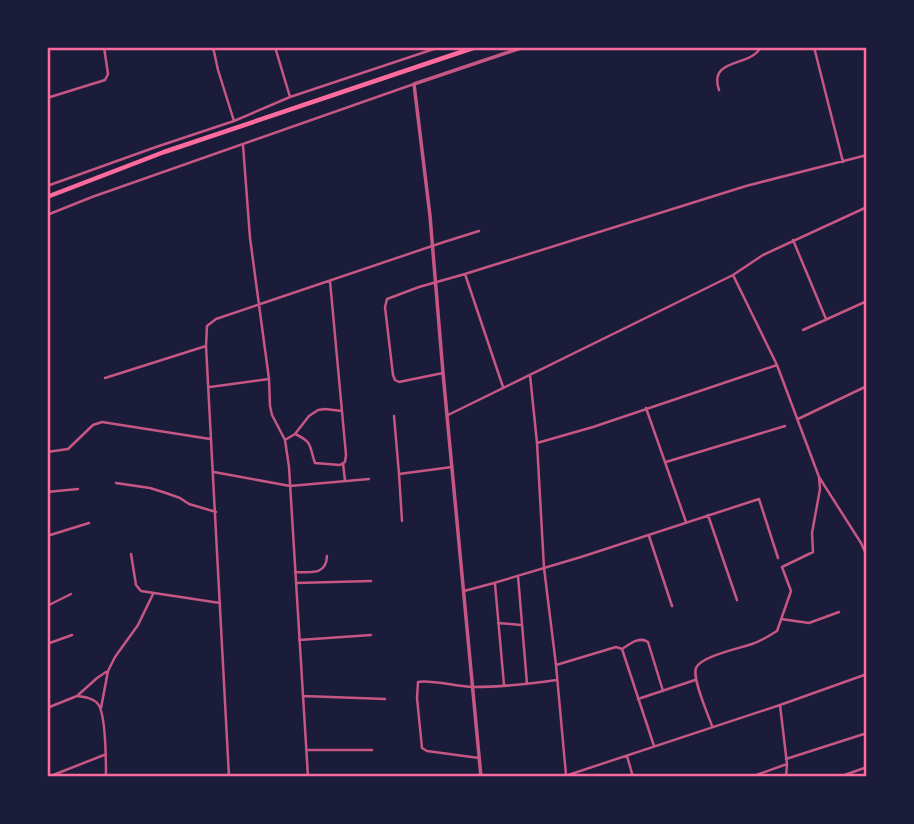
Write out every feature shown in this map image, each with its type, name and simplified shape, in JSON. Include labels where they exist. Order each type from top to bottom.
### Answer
[{"type":"highway","points":[[47,197],[164,152],[476,47]]},
{"type":"street","points":[[47,97],[105,80],[108,74],[104,47]]},
{"type":"street","points":[[213,47],[234,121]]},
{"type":"street","points":[[275,47],[290,97]]},
{"type":"street","points":[[47,186],[234,121],[290,97],[440,47]]},
{"type":"street","points":[[47,215],[136,181],[524,47]]},
{"type":"street","points":[[719,90],[717,75],[723,67],[751,57],[758,53],[761,47]]},
{"type":"street","points":[[814,47],[844,162]]},
{"type":"street","points":[[414,85],[436,282],[481,777]]},
{"type":"street","points":[[243,145],[254,274],[260,304],[270,406],[285,440],[290,486],[308,777]]},
{"type":"street","points":[[443,373],[399,382],[395,380],[385,307],[390,297],[746,186],[867,155]]},
{"type":"street","points":[[448,415],[733,275],[763,255],[793,240],[867,207]]},
{"type":"street","points":[[229,777],[207,326],[212,321],[260,304],[479,232]]},
{"type":"street","points":[[793,240],[826,319]]},
{"type":"street","points":[[465,274],[503,387]]},
{"type":"street","points":[[733,275],[777,365],[819,477],[867,556]]},
{"type":"street","points":[[330,281],[346,455],[343,463],[345,482]]},
{"type":"street","points":[[803,330],[867,301]]},
{"type":"street","points":[[105,378],[206,346]]},
{"type":"street","points":[[537,443],[777,365]]},
{"type":"street","points":[[530,375],[544,568],[556,665],[564,776],[867,674]]},
{"type":"street","points":[[209,387],[269,379]]},
{"type":"street","points":[[798,419],[867,386]]},
{"type":"street","points":[[646,408],[686,522]]},
{"type":"street","points":[[285,440],[295,434],[309,416],[318,410],[342,411]]},
{"type":"street","points":[[394,416],[402,521]]},
{"type":"street","points":[[47,452],[68,449],[93,425],[102,422],[211,439]]},
{"type":"street","points":[[666,462],[785,426]]},
{"type":"street","points":[[295,434],[310,443],[315,463],[343,463]]},
{"type":"street","points":[[399,474],[453,467]]},
{"type":"street","points":[[214,472],[290,486],[369,479]]},
{"type":"street","points":[[712,726],[696,679],[696,668],[700,663],[754,643],[777,631],[791,591],[782,567],[813,552],[812,533],[820,489],[819,477]]},
{"type":"street","points":[[116,484],[166,492],[216,512]]},
{"type":"street","points":[[47,492],[78,489]]},
{"type":"street","points":[[464,591],[759,499],[778,558]]},
{"type":"street","points":[[708,515],[737,600]]},
{"type":"street","points":[[47,521],[47,536],[89,523]]},
{"type":"street","points":[[649,535],[672,606]]},
{"type":"street","points":[[861,543],[867,540]]},
{"type":"street","points":[[131,554],[138,589],[141,592],[220,603]]},
{"type":"street","points":[[295,572],[317,572],[327,562],[327,556]]},
{"type":"street","points":[[518,576],[527,684]]},
{"type":"street","points":[[296,583],[371,580]]},
{"type":"street","points":[[495,583],[504,685]]},
{"type":"street","points":[[47,606],[71,594]]},
{"type":"street","points":[[106,777],[106,747],[100,708],[108,671],[138,625],[153,594]]},
{"type":"street","points":[[781,619],[808,623],[839,612]]},
{"type":"street","points":[[498,624],[522,625]]},
{"type":"street","points":[[47,644],[72,635]]},
{"type":"street","points":[[299,640],[371,635]]},
{"type":"street","points":[[556,665],[616,647],[622,649],[644,639],[648,642],[663,691]]},
{"type":"street","points":[[622,649],[654,746]]},
{"type":"street","points":[[47,708],[77,696],[108,671]]},
{"type":"street","points":[[638,699],[696,679]]},
{"type":"street","points":[[479,758],[422,748],[418,682],[473,687],[556,680]]},
{"type":"street","points":[[77,696],[91,699],[100,708]]},
{"type":"street","points":[[303,696],[386,699]]},
{"type":"street","points":[[780,705],[786,777]]},
{"type":"street","points":[[751,777],[786,761],[867,733]]},
{"type":"street","points":[[307,750],[372,750]]},
{"type":"street","points":[[48,777],[105,754]]},
{"type":"street","points":[[627,756],[633,777]]},
{"type":"street","points":[[839,777],[867,767]]}]
